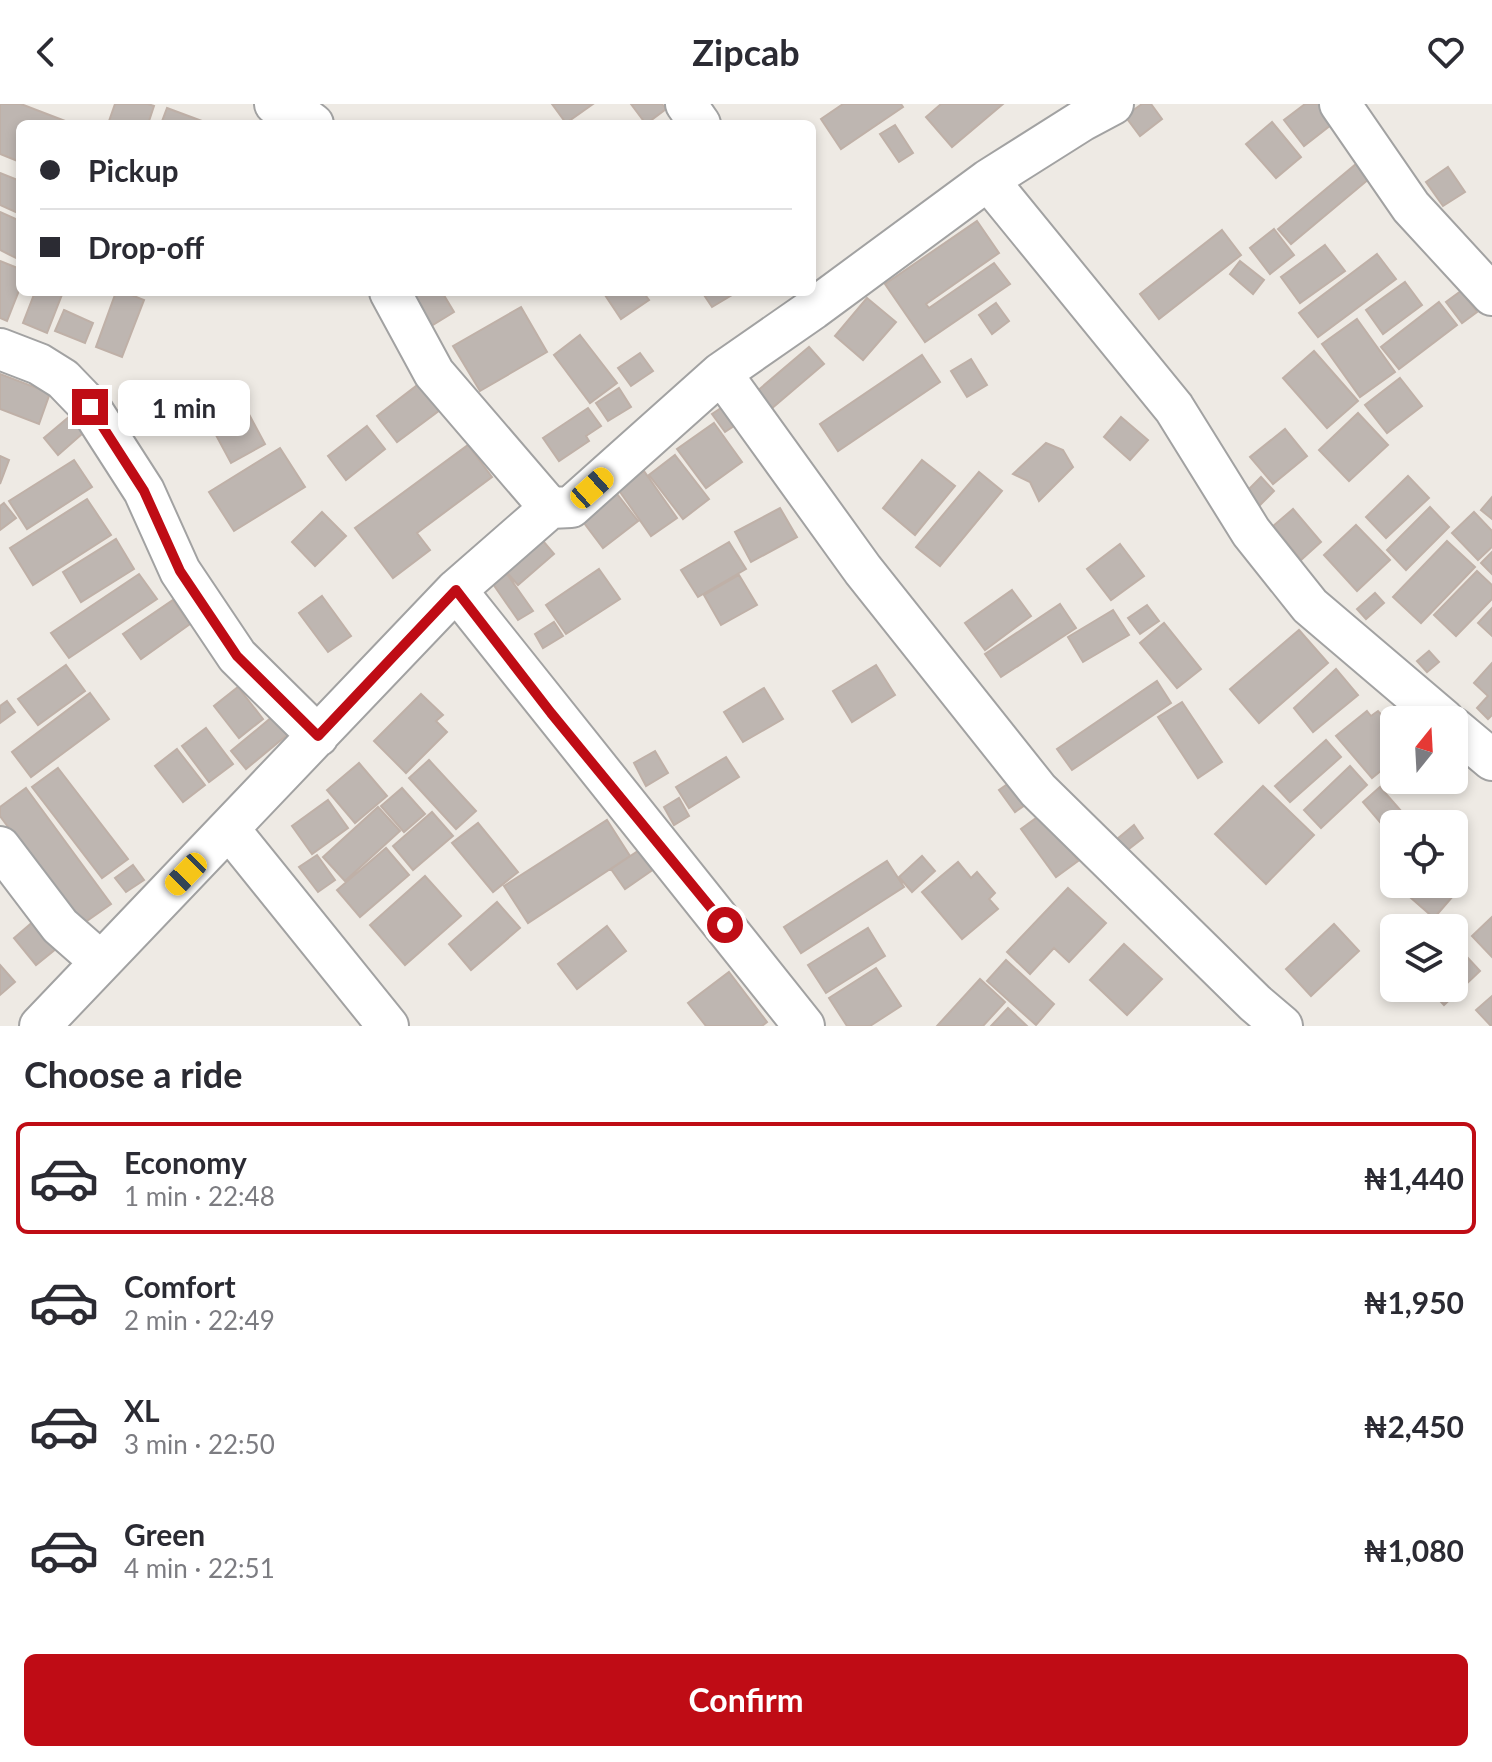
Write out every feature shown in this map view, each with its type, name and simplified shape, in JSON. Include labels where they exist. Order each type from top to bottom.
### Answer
[{"type":"street","points":[[275,104],[297,112],[308,120]]},
{"type":"street","points":[[816,295],[988,180],[1113,104]]},
{"type":"street","points":[[1340,104],[1411,207],[1492,295]]},
{"type":"street","points":[[988,180],[1174,408],[1251,532],[1310,606],[1428,706]]},
{"type":"street","points":[[392,296],[434,373],[550,508]]},
{"type":"street","points":[[40,1026],[456,590],[550,508],[571,507],[808,300]]},
{"type":"street","points":[[0,349],[39,364],[63,379],[90,407],[144,491],[180,571],[237,656],[318,736]]},
{"type":"street","points":[[721,373],[863,570],[1038,790],[1282,1026]]},
{"type":"street","points":[[456,590],[551,713],[764,972],[804,1026]]},
{"type":"street","points":[[1468,740],[1492,760]]},
{"type":"street","points":[[229,829],[388,1026]]},
{"type":"street","points":[[0,847],[60,926],[101,962]]},
{"type":"building","points":[[0,104],[21,104],[63,120],[16,120],[16,160],[0,154]]},
{"type":"building","points":[[115,104],[154,106],[149,120],[109,120]]},
{"type":"building","points":[[552,104],[593,104],[570,120],[564,120]]},
{"type":"building","points":[[631,104],[662,104],[666,109],[651,120],[643,120]]},
{"type":"building","points":[[843,104],[901,104],[903,107],[841,149],[821,119]]},
{"type":"building","points":[[941,104],[1003,104],[952,147],[926,117]]},
{"type":"building","points":[[1142,104],[1151,104],[1162,119],[1140,136],[1125,116]]},
{"type":"building","points":[[1305,104],[1322,104],[1336,121],[1304,146],[1284,120]]},
{"type":"building","points":[[167,108],[199,120],[162,120]]},
{"type":"building","points":[[1272,122],[1301,157],[1276,178],[1246,144]]},
{"type":"building","points":[[895,125],[913,153],[899,162],[880,134]]},
{"type":"building","points":[[1356,164],[1369,179],[1291,244],[1278,229]]},
{"type":"building","points":[[1448,167],[1465,192],[1443,206],[1426,182]]},
{"type":"building","points":[[0,173],[16,179],[16,212],[0,205]]},
{"type":"building","points":[[0,212],[16,219],[16,258],[0,250]]},
{"type":"building","points":[[977,221],[999,253],[926,304],[929,308],[994,263],[1010,284],[925,342],[885,284]]},
{"type":"building","points":[[1274,229],[1294,255],[1270,274],[1250,248]]},
{"type":"building","points":[[1222,230],[1241,255],[1159,319],[1140,294]]},
{"type":"building","points":[[1325,245],[1345,271],[1300,303],[1281,277]]},
{"type":"building","points":[[1377,254],[1396,279],[1318,337],[1299,313]]},
{"type":"building","points":[[0,261],[16,267],[17,296],[7,321],[0,318]]},
{"type":"building","points":[[1240,261],[1264,280],[1253,294],[1230,274]]},
{"type":"building","points":[[1405,282],[1422,305],[1383,334],[1366,310]]},
{"type":"building","points":[[1461,291],[1477,312],[1462,323],[1446,302]]},
{"type":"building","points":[[33,296],[61,296],[47,333],[23,323]]},
{"type":"building","points":[[115,296],[134,296],[144,300],[122,357],[96,347]]},
{"type":"building","points":[[413,296],[444,296],[454,312],[431,326]]},
{"type":"building","points":[[606,296],[646,296],[649,300],[621,319]]},
{"type":"building","points":[[705,296],[730,296],[712,307]]},
{"type":"building","points":[[867,298],[896,322],[863,360],[835,336]]},
{"type":"building","points":[[1439,302],[1457,325],[1399,369],[1381,347]]},
{"type":"building","points":[[996,303],[1009,321],[992,334],[979,315]]},
{"type":"building","points":[[521,307],[547,352],[480,391],[453,346]]},
{"type":"building","points":[[64,310],[93,323],[85,343],[55,331]]},
{"type":"building","points":[[1357,319],[1395,372],[1360,397],[1322,344]]},
{"type":"building","points":[[580,335],[617,383],[590,403],[554,355]]},
{"type":"building","points":[[809,347],[824,364],[771,409],[756,392]]},
{"type":"building","points":[[1314,351],[1358,401],[1327,428],[1283,378]]},
{"type":"building","points":[[640,353],[653,371],[631,386],[618,368]]},
{"type":"building","points":[[922,355],[940,382],[838,451],[820,424]]},
{"type":"building","points":[[971,359],[987,385],[967,397],[951,371]]},
{"type":"building","points":[[0,374],[50,393],[39,424],[0,409]]},
{"type":"building","points":[[1400,378],[1422,406],[1387,433],[1365,405]]},
{"type":"building","points":[[420,383],[440,410],[397,442],[377,416]]},
{"type":"building","points":[[619,388],[631,407],[608,421],[596,403]]},
{"type":"building","points":[[244,405],[265,444],[231,463],[210,424]]},
{"type":"building","points":[[724,406],[737,424],[725,432],[712,414]]},
{"type":"building","points":[[588,408],[601,426],[586,436],[589,441],[559,461],[543,438]]},
{"type":"building","points":[[76,411],[90,427],[58,455],[44,438]]},
{"type":"building","points":[[1358,413],[1388,445],[1349,481],[1319,450]]},
{"type":"building","points":[[1121,417],[1148,440],[1130,460],[1104,437]]},
{"type":"building","points":[[714,423],[742,462],[706,488],[677,449]]},
{"type":"building","points":[[367,426],[385,449],[346,480],[328,456]]},
{"type":"building","points":[[1285,429],[1307,456],[1273,484],[1250,457]]},
{"type":"building","points":[[1046,443],[1063,450],[1073,467],[1039,501],[1030,482],[1013,474]]},
{"type":"building","points":[[468,445],[492,477],[417,533],[430,550],[393,578],[355,528]]},
{"type":"building","points":[[280,448],[305,487],[234,531],[209,492]]},
{"type":"building","points":[[675,455],[709,499],[683,519],[649,475]]},
{"type":"building","points":[[0,456],[9,460],[0,484]]},
{"type":"building","points":[[74,460],[92,487],[27,529],[9,501]]},
{"type":"building","points":[[922,460],[955,486],[915,535],[883,508]]},
{"type":"building","points":[[644,471],[677,518],[651,536],[618,489]]},
{"type":"building","points":[[979,472],[1002,491],[940,566],[916,547]]},
{"type":"building","points":[[1408,476],[1429,498],[1386,538],[1366,517]]},
{"type":"building","points":[[1261,477],[1274,491],[1257,508],[1244,494]]},
{"type":"building","points":[[607,481],[638,521],[603,548],[572,507]]},
{"type":"building","points":[[1492,497],[1492,519],[1481,510]]},
{"type":"building","points":[[87,499],[111,535],[33,585],[10,548]]},
{"type":"building","points":[[4,503],[16,518],[0,530],[0,506]]},
{"type":"building","points":[[1430,507],[1449,527],[1406,570],[1387,550]]},
{"type":"building","points":[[780,508],[797,537],[751,562],[735,532]]},
{"type":"building","points":[[1293,509],[1321,542],[1301,560],[1273,526]]},
{"type":"building","points":[[322,512],[346,536],[315,566],[292,542]]},
{"type":"building","points":[[1474,512],[1492,531],[1492,547],[1478,560],[1452,533]]},
{"type":"building","points":[[1356,525],[1390,560],[1357,591],[1324,555]]},
{"type":"building","points":[[538,535],[554,554],[518,585],[501,566]]},
{"type":"building","points":[[116,539],[134,569],[81,602],[63,572]]},
{"type":"building","points":[[1447,541],[1475,567],[1421,623],[1393,597]]},
{"type":"building","points":[[729,542],[746,569],[698,597],[681,570]]},
{"type":"building","points":[[1120,544],[1144,576],[1111,600],[1087,569]]},
{"type":"building","points":[[1492,552],[1492,574],[1481,563]]},
{"type":"building","points":[[599,569],[620,599],[566,634],[546,605]]},
{"type":"building","points":[[1477,571],[1492,585],[1492,599],[1456,636],[1434,615]]},
{"type":"building","points":[[139,574],[157,599],[69,658],[51,633]]},
{"type":"building","points":[[507,574],[533,611],[518,620],[493,584]]},
{"type":"building","points":[[739,575],[757,605],[721,625],[704,595]]},
{"type":"building","points":[[1012,590],[1031,616],[985,650],[965,623]]},
{"type":"building","points":[[1375,593],[1384,603],[1366,619],[1357,609]]},
{"type":"building","points":[[322,596],[351,636],[328,652],[299,613]]},
{"type":"building","points":[[173,600],[190,624],[141,659],[123,634]]},
{"type":"building","points":[[1060,604],[1076,628],[1001,677],[985,654]]},
{"type":"building","points":[[1147,605],[1159,621],[1140,634],[1128,618]]},
{"type":"building","points":[[1492,608],[1492,636],[1478,623]]},
{"type":"building","points":[[1113,610],[1129,635],[1083,662],[1068,637]]},
{"type":"building","points":[[554,622],[563,636],[543,648],[535,634]]},
{"type":"building","points":[[1164,623],[1201,669],[1177,688],[1140,643]]},
{"type":"building","points":[[1299,630],[1328,663],[1259,723],[1230,689]]},
{"type":"building","points":[[1429,651],[1439,662],[1427,672],[1417,661]]},
{"type":"building","points":[[1492,663],[1492,715],[1488,719],[1477,708],[1488,696],[1474,683]]},
{"type":"building","points":[[66,665],[85,691],[38,725],[18,699]]},
{"type":"building","points":[[876,665],[895,695],[852,722],[833,691]]},
{"type":"building","points":[[1336,669],[1358,695],[1313,732],[1294,708]]},
{"type":"building","points":[[1157,681],[1171,703],[1072,770],[1057,749]]},
{"type":"building","points":[[238,687],[263,719],[239,738],[214,706]]},
{"type":"building","points":[[764,688],[783,719],[743,742],[724,712]]},
{"type":"building","points":[[90,693],[109,719],[31,777],[12,752]]},
{"type":"building","points":[[421,694],[443,715],[436,721],[447,732],[406,773],[374,741]]},
{"type":"building","points":[[7,701],[15,712],[0,723],[0,706]]},
{"type":"building","points":[[1182,702],[1222,762],[1198,778],[1158,717]]},
{"type":"building","points":[[1367,711],[1371,716],[1378,711],[1380,771],[1372,778],[1336,736]]},
{"type":"building","points":[[272,717],[287,735],[246,769],[231,751]]},
{"type":"building","points":[[206,728],[233,764],[209,782],[182,746]]},
{"type":"building","points":[[1326,740],[1341,757],[1290,802],[1275,786]]},
{"type":"building","points":[[177,749],[205,785],[183,802],[155,766]]},
{"type":"building","points":[[655,751],[668,773],[646,786],[634,763]]},
{"type":"building","points":[[726,757],[739,777],[689,808],[676,787]]},
{"type":"building","points":[[429,760],[476,811],[456,829],[409,778]]},
{"type":"building","points":[[359,763],[387,796],[355,823],[327,790]]},
{"type":"building","points":[[1350,766],[1367,785],[1321,828],[1304,810]]},
{"type":"building","points":[[58,768],[128,859],[102,878],[32,787]]},
{"type":"building","points":[[1015,779],[1031,801],[1015,812],[999,790]]},
{"type":"building","points":[[1263,786],[1314,835],[1266,884],[1215,834]]},
{"type":"building","points":[[1380,787],[1380,794],[1386,794],[1400,810],[1380,810],[1380,822],[1363,802]]},
{"type":"building","points":[[26,788],[111,904],[81,925],[0,816],[0,807]]},
{"type":"building","points":[[402,788],[425,814],[404,832],[381,806]]},
{"type":"building","points":[[679,798],[689,816],[674,825],[664,807]]},
{"type":"building","points":[[328,800],[348,828],[312,854],[292,826]]},
{"type":"building","points":[[378,807],[400,831],[345,881],[323,857]]},
{"type":"building","points":[[432,812],[453,836],[413,870],[393,846]]},
{"type":"building","points":[[1043,813],[1078,861],[1056,877],[1021,829]]},
{"type":"building","points":[[607,820],[630,856],[528,923],[504,886]]},
{"type":"building","points":[[478,823],[518,872],[493,892],[452,843]]},
{"type":"building","points":[[1134,825],[1143,838],[1121,855],[1105,849]]},
{"type":"building","points":[[386,848],[409,875],[360,917],[337,890]]},
{"type":"building","points":[[641,849],[654,869],[625,889],[611,869]]},
{"type":"building","points":[[317,855],[335,880],[318,892],[299,867]]},
{"type":"building","points":[[922,856],[935,871],[912,892],[899,877]]},
{"type":"building","points":[[887,861],[904,887],[801,953],[784,927]]},
{"type":"building","points":[[958,862],[971,878],[977,872],[995,893],[989,899],[998,909],[962,939],[922,892]]},
{"type":"building","points":[[133,865],[144,880],[126,892],[115,878]]},
{"type":"building","points":[[425,876],[461,916],[405,965],[370,925]]},
{"type":"building","points":[[1068,888],[1106,923],[1069,962],[1054,948],[1030,974],[1007,952]]},
{"type":"building","points":[[1411,898],[1451,898],[1437,914],[1429,914]]},
{"type":"building","points":[[497,902],[520,928],[471,970],[449,944]]},
{"type":"building","points":[[1492,917],[1492,957],[1472,936]]},
{"type":"building","points":[[35,920],[57,948],[36,965],[14,938]]},
{"type":"building","points":[[1334,924],[1359,951],[1311,996],[1286,969]]},
{"type":"building","points":[[607,926],[626,951],[577,989],[558,964]]},
{"type":"building","points":[[868,928],[885,956],[826,993],[808,965]]},
{"type":"building","points":[[1124,944],[1162,979],[1127,1015],[1090,980]]},
{"type":"building","points":[[1468,958],[1480,971],[1468,982]]},
{"type":"building","points":[[1006,960],[1054,1004],[1036,1025],[987,981]]},
{"type":"building","points":[[0,965],[15,982],[0,995]]},
{"type":"building","points":[[876,968],[901,1006],[870,1026],[847,1026],[829,998]]},
{"type":"building","points":[[729,972],[767,1022],[762,1026],[706,1026],[688,1003]]},
{"type":"building","points":[[980,979],[1005,1002],[983,1026],[937,1026]]},
{"type":"building","points":[[1492,996],[1492,1026],[1491,1026],[1476,1010]]},
{"type":"building","points":[[1008,1008],[1027,1026],[991,1026]]},
{"type":"route","points":[[90,407],[144,491],[180,571],[237,656],[318,736],[456,590],[551,713],[725,925]]}]
